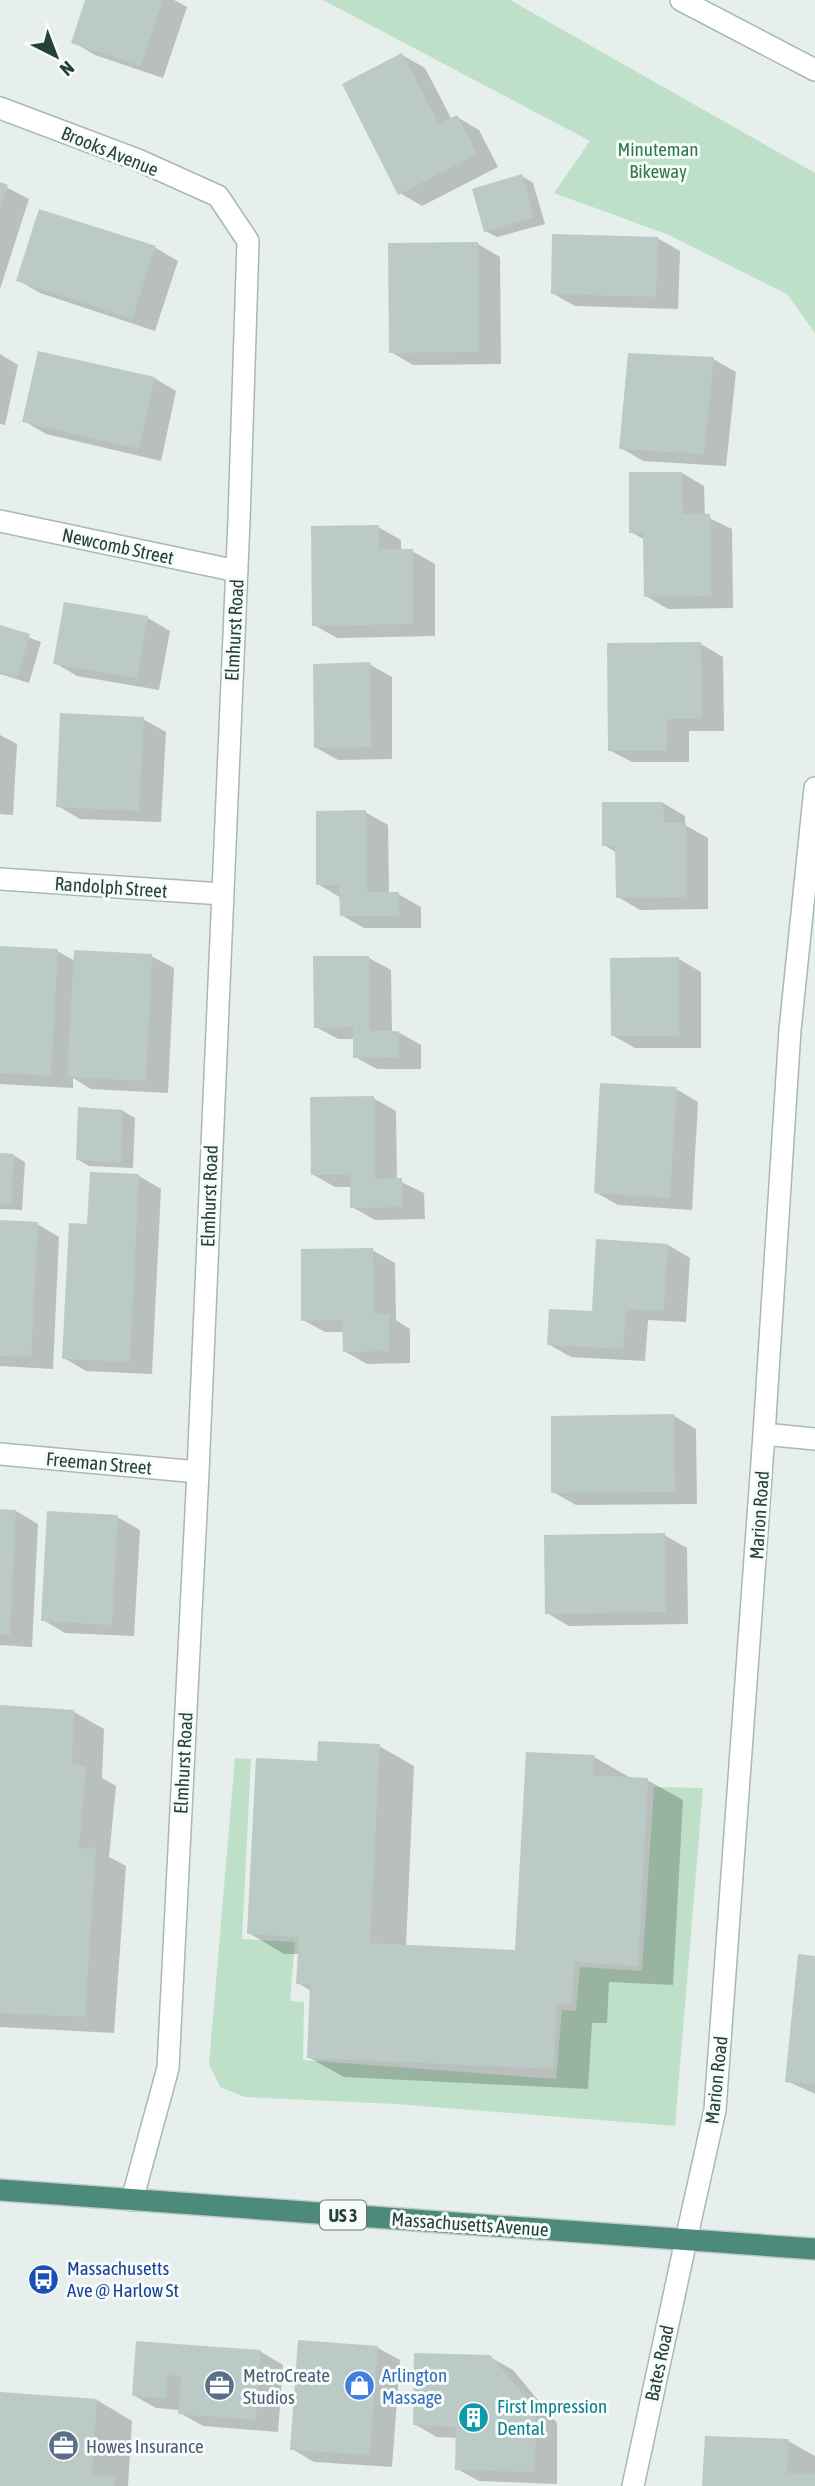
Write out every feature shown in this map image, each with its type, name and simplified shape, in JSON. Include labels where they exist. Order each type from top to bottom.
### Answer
[{"type":"highway","name":"Massachusetts Avenue","points":[[0,2190],[815,2249]]},
{"type":"street","points":[[681,0],[815,70]]},
{"type":"street","name":"Brooks Avenue","points":[[0,108],[138,160],[218,196]]},
{"type":"street","name":"Elmhurst Road","points":[[132,2200],[167,2068],[198,1472],[237,571],[248,241],[218,196]]},
{"type":"street","name":"Newcomb Street","points":[[0,521],[237,571]]},
{"type":"street","name":"Marion Road","points":[[686,2240],[715,2110],[790,1030],[815,788]]},
{"type":"street","name":"Randolph Street","points":[[0,879],[222,894]]},
{"type":"street","points":[[764,1434],[815,1439]]},
{"type":"street","name":"Freeman Street","points":[[0,1454],[198,1472]]},
{"type":"street","name":"Bates Road","points":[[634,2486],[686,2240]]},
{"type":"green space","name":"Minuteman Bikeway","points":[[323,0],[510,0],[815,173],[815,333],[787,294],[669,235],[554,193],[590,141]]},
{"type":"green space","points":[[235,1758],[251,1759],[242,1939],[295,1942],[290,2001],[304,2002],[303,2060],[556,2079],[562,2010],[576,2011],[580,1967],[642,1971],[654,1787],[703,1788],[675,2126],[396,2104],[245,2097],[220,2087],[209,2064]]},
{"type":"building","points":[[85,0],[163,0],[141,66],[71,43]]},
{"type":"building","points":[[402,53],[439,124],[457,115],[477,154],[398,195],[342,84]]},
{"type":"building","points":[[522,174],[534,217],[484,232],[472,189]]},
{"type":"building","points":[[0,182],[8,185],[1,207],[0,207]]},
{"type":"building","points":[[39,209],[156,246],[132,319],[16,281]]},
{"type":"building","points":[[552,234],[658,237],[656,297],[551,294]]},
{"type":"building","points":[[478,242],[479,352],[389,353],[388,243]]},
{"type":"building","points":[[38,351],[155,377],[139,449],[22,422]]},
{"type":"building","points":[[628,353],[714,357],[704,454],[619,449]]},
{"type":"building","points":[[629,472],[682,472],[683,514],[710,514],[711,596],[644,597],[643,534],[629,533]]},
{"type":"building","points":[[379,525],[379,549],[413,549],[413,624],[312,626],[311,526]]},
{"type":"building","points":[[64,602],[148,616],[137,678],[53,664]]},
{"type":"building","points":[[0,625],[30,634],[17,678],[0,672]]},
{"type":"building","points":[[701,642],[702,719],[667,719],[667,751],[608,751],[607,643]]},
{"type":"building","points":[[370,662],[371,747],[314,748],[313,664]]},
{"type":"building","points":[[60,713],[144,717],[139,811],[56,807]]},
{"type":"building","points":[[602,802],[663,802],[664,823],[686,823],[686,897],[616,898],[615,846],[602,846]]},
{"type":"building","points":[[366,810],[367,892],[399,892],[399,916],[340,916],[339,885],[316,885],[316,811]]},
{"type":"building","points":[[0,946],[58,949],[51,1076],[0,1073]]},
{"type":"building","points":[[74,950],[152,954],[146,1081],[67,1077]]},
{"type":"building","points":[[313,956],[369,956],[370,1031],[399,1031],[399,1057],[353,1058],[353,1027],[314,1028]]},
{"type":"building","points":[[679,957],[679,1036],[611,1036],[610,958]]},
{"type":"building","points":[[600,1083],[677,1087],[670,1198],[594,1193]]},
{"type":"building","points":[[374,1096],[375,1179],[402,1178],[403,1207],[350,1208],[350,1175],[311,1175],[310,1097]]},
{"type":"building","points":[[78,1107],[123,1110],[121,1163],[76,1160]]},
{"type":"building","points":[[0,1153],[14,1154],[11,1204],[0,1203]]},
{"type":"building","points":[[90,1172],[139,1174],[130,1362],[62,1359],[69,1223],[87,1224]]},
{"type":"building","points":[[0,1220],[38,1222],[31,1357],[0,1356]]},
{"type":"building","points":[[596,1239],[668,1244],[664,1311],[626,1309],[623,1349],[547,1345],[549,1309],[592,1311]]},
{"type":"building","points":[[373,1248],[374,1314],[389,1314],[389,1351],[343,1352],[342,1320],[301,1321],[301,1249]]},
{"type":"building","points":[[674,1414],[675,1492],[551,1493],[551,1416]]},
{"type":"building","points":[[0,1509],[16,1510],[10,1635],[0,1634]]},
{"type":"building","points":[[47,1511],[118,1515],[112,1625],[41,1621]]},
{"type":"building","points":[[665,1533],[666,1612],[545,1614],[544,1535]]},
{"type":"building","points":[[0,1705],[74,1710],[72,1763],[86,1767],[79,1849],[96,1847],[85,2017],[0,2013]]},
{"type":"building","points":[[318,1741],[380,1744],[370,1943],[515,1950],[526,1752],[595,1755],[593,1775],[648,1778],[638,1966],[574,1962],[572,2004],[557,2003],[553,2069],[307,2058],[310,1985],[296,1984],[299,1937],[247,1934],[256,1758],[317,1761]]},
{"type":"building","points":[[798,1954],[815,1956],[815,2085],[785,2082]]},
{"type":"building","points":[[298,2340],[378,2346],[370,2455],[290,2450]]},
{"type":"building","name":"MetroCreate Studios","points":[[136,2341],[261,2350],[256,2420],[178,2414],[181,2376],[167,2375],[166,2398],[132,2396]]},
{"type":"building","name":"First Impression Dental","points":[[414,2353],[490,2355],[536,2409],[535,2472],[455,2470],[456,2427],[413,2425]]},
{"type":"building","points":[[0,2392],[97,2399],[92,2475],[115,2477],[114,2486],[0,2486]]},
{"type":"building","points":[[705,2436],[789,2439],[787,2473],[815,2474],[815,2486],[702,2486]]},
{"type":"place","name":"Massachusetts Ave @ Harlow St","points":[[44,2279]]},
{"type":"place","name":"MetroCreate Studios","points":[[220,2386]]},
{"type":"place","name":"Arlington Massage","points":[[359,2386]]},
{"type":"place","name":"First Impression Dental","points":[[474,2417]]},
{"type":"place","name":"Howes Insurance","points":[[63,2446]]}]
